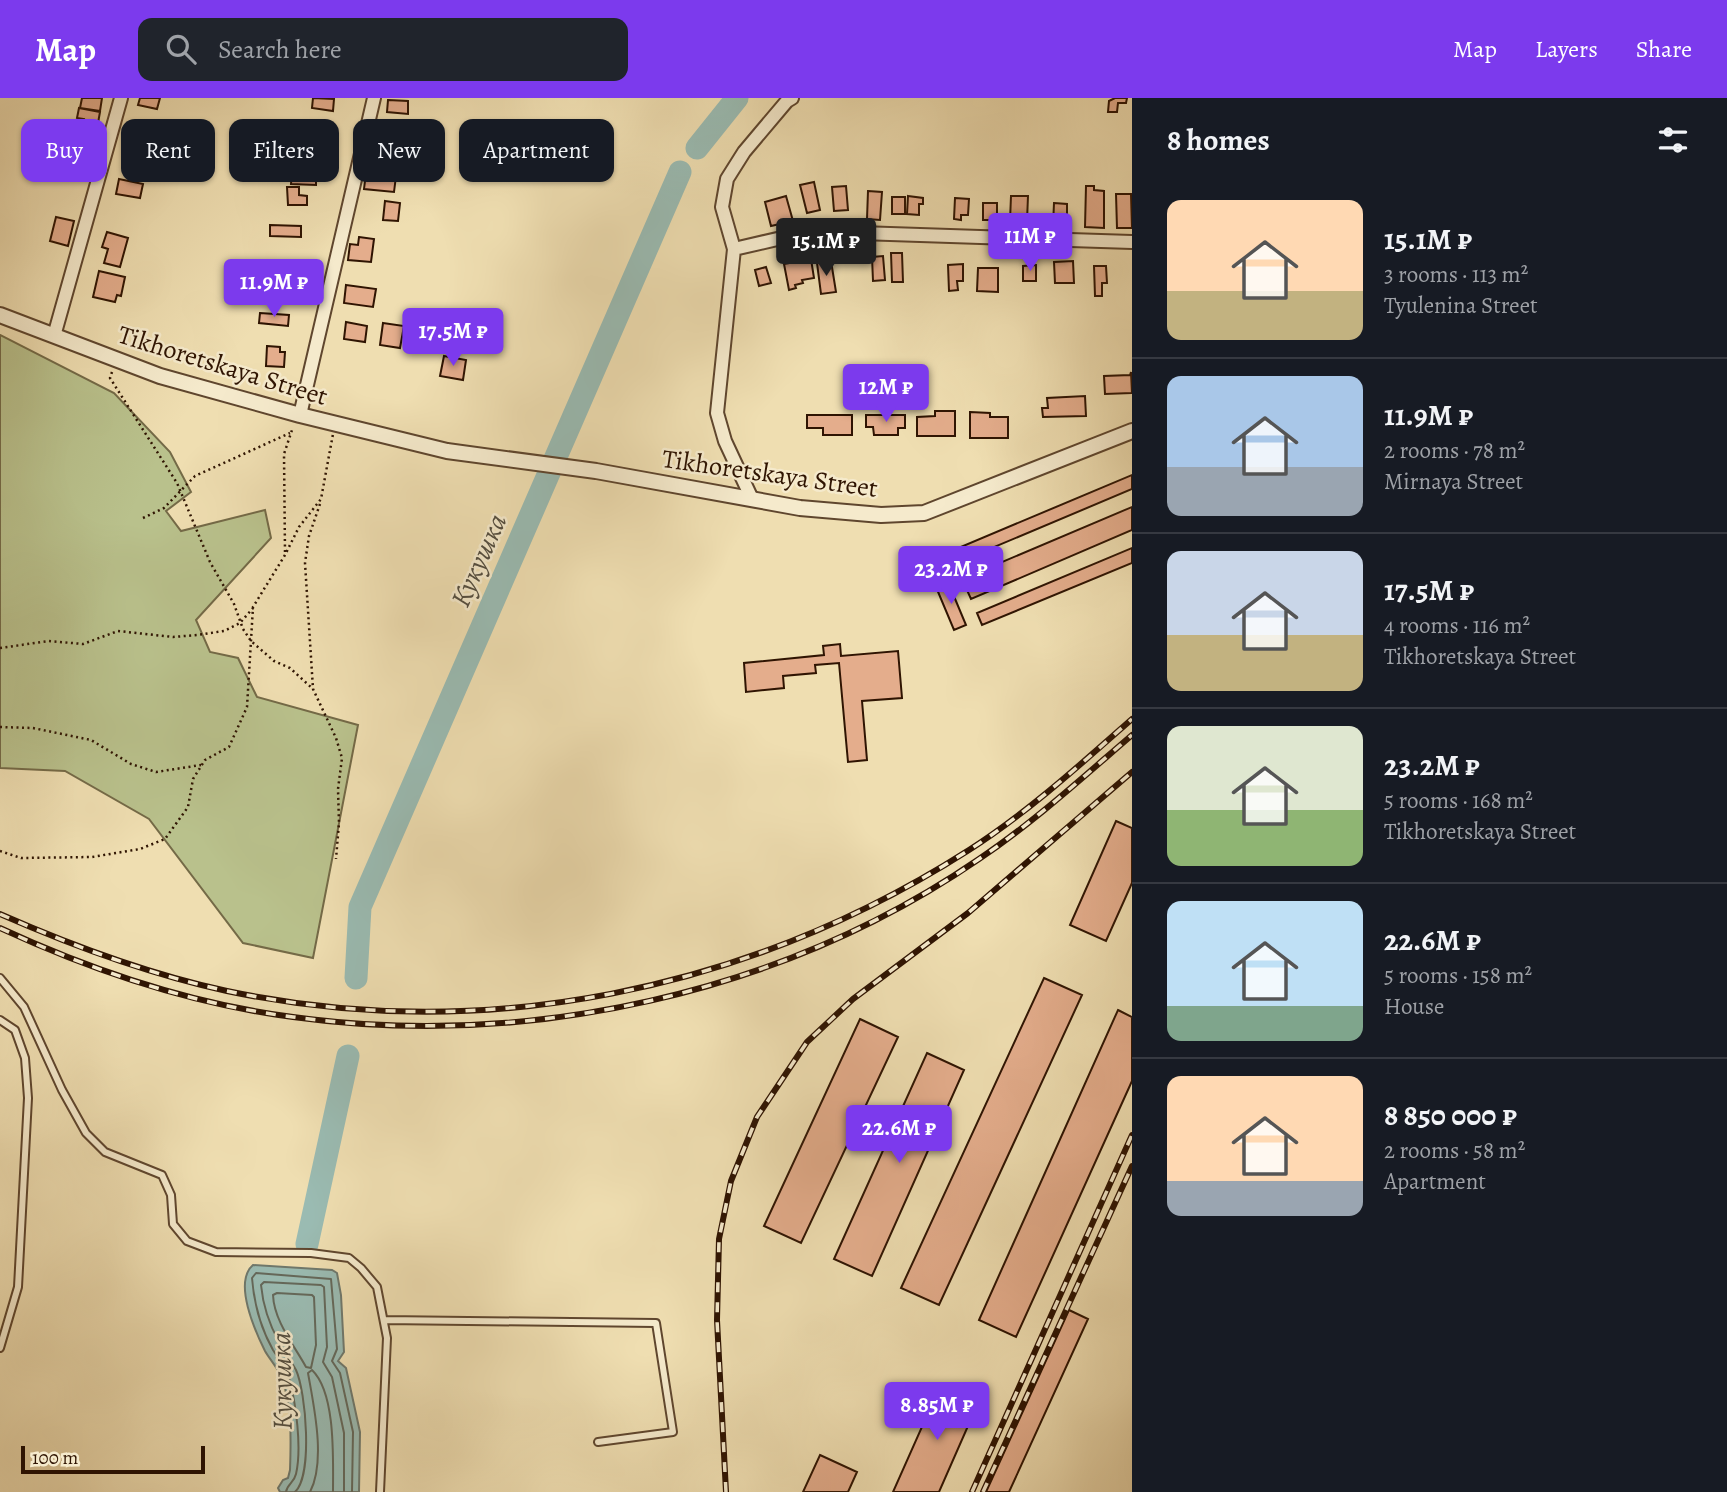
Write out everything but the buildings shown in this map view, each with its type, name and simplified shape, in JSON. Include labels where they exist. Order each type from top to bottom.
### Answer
[{"type":"street","points":[[54,336],[121,98]]},
{"type":"street","points":[[300,415],[374,98]]},
{"type":"street","points":[[752,499],[725,441],[718,413],[734,249],[722,207],[727,179],[744,152],[792,98]]},
{"type":"street","points":[[734,249],[799,234],[848,233],[1132,242]]},
{"type":"street","name":"Tikhoretskaya Street","points":[[0,315],[160,376],[335,424],[447,451],[596,471],[800,508],[868,513],[924,513],[1132,431]]},
{"type":"lane","points":[[0,978],[24,1007],[62,1090],[86,1133],[105,1152],[162,1175],[171,1195],[173,1224],[187,1241],[216,1252],[311,1254],[349,1258],[377,1287],[387,1338],[380,1492]]},
{"type":"lane","points":[[0,1020],[15,1030],[25,1058],[27,1098],[18,1287],[0,1348]]},
{"type":"lane","points":[[384,1320],[656,1323],[673,1432],[598,1442]]},
{"type":"path","points":[[115,359],[110,378],[180,492],[210,562],[234,604],[240,623],[251,641],[274,660],[290,668],[313,689],[337,738],[342,758],[336,859]]},
{"type":"path","points":[[285,555],[284,454],[290,433],[300,415]]},
{"type":"path","points":[[313,689],[305,562],[309,536],[321,499],[335,424]]},
{"type":"path","points":[[143,517],[164,508],[195,477],[290,433]]},
{"type":"path","points":[[0,648],[49,641],[83,644],[118,631],[173,637],[224,631],[240,623],[253,607],[299,527],[321,499]]},
{"type":"path","points":[[0,851],[21,858],[92,857],[140,849],[165,839],[188,807],[193,779],[205,760],[229,747],[247,707],[253,607]]},
{"type":"path","points":[[0,727],[33,728],[91,740],[131,764],[156,772],[202,765]]},
{"type":"green space","points":[[0,335],[114,393],[170,452],[191,492],[166,511],[181,531],[265,510],[271,538],[196,620],[210,652],[238,658],[257,697],[358,725],[313,958],[243,943],[149,819],[65,771],[0,768]]},
{"type":"water","points":[[253,1265],[332,1270],[337,1273],[344,1352],[338,1361],[346,1368],[360,1432],[359,1492],[280,1492],[278,1488],[283,1480],[288,1478],[290,1470],[289,1412],[281,1375],[265,1351],[248,1307],[245,1283],[247,1273]]},
{"type":"waterway","name":"Кукушка","points":[[697,148],[737,98]]},
{"type":"waterway","name":"Кукушка","points":[[356,978],[360,907],[680,172]]},
{"type":"waterway","name":"Кукушка","points":[[307,1244],[348,1056]]},
{"type":"railway","points":[[0,914],[83,948],[168,976],[227,991],[324,1006],[421,1012],[517,1007],[612,994],[705,971],[796,939],[884,899],[969,850],[1012,820],[1132,719]]},
{"type":"railway","points":[[0,928],[35,944],[143,984],[217,1004],[255,1011],[382,1025],[472,1025],[562,1017],[651,1001],[738,977],[822,945],[903,906],[999,845],[1132,735]]},
{"type":"railway","points":[[726,1492],[717,1320],[719,1239],[731,1181],[757,1117],[807,1042],[853,999],[968,913],[1132,772]]},
{"type":"railway","points":[[972,1492],[1132,1135]]},
{"type":"railway","points":[[983,1492],[1132,1166]]}]
